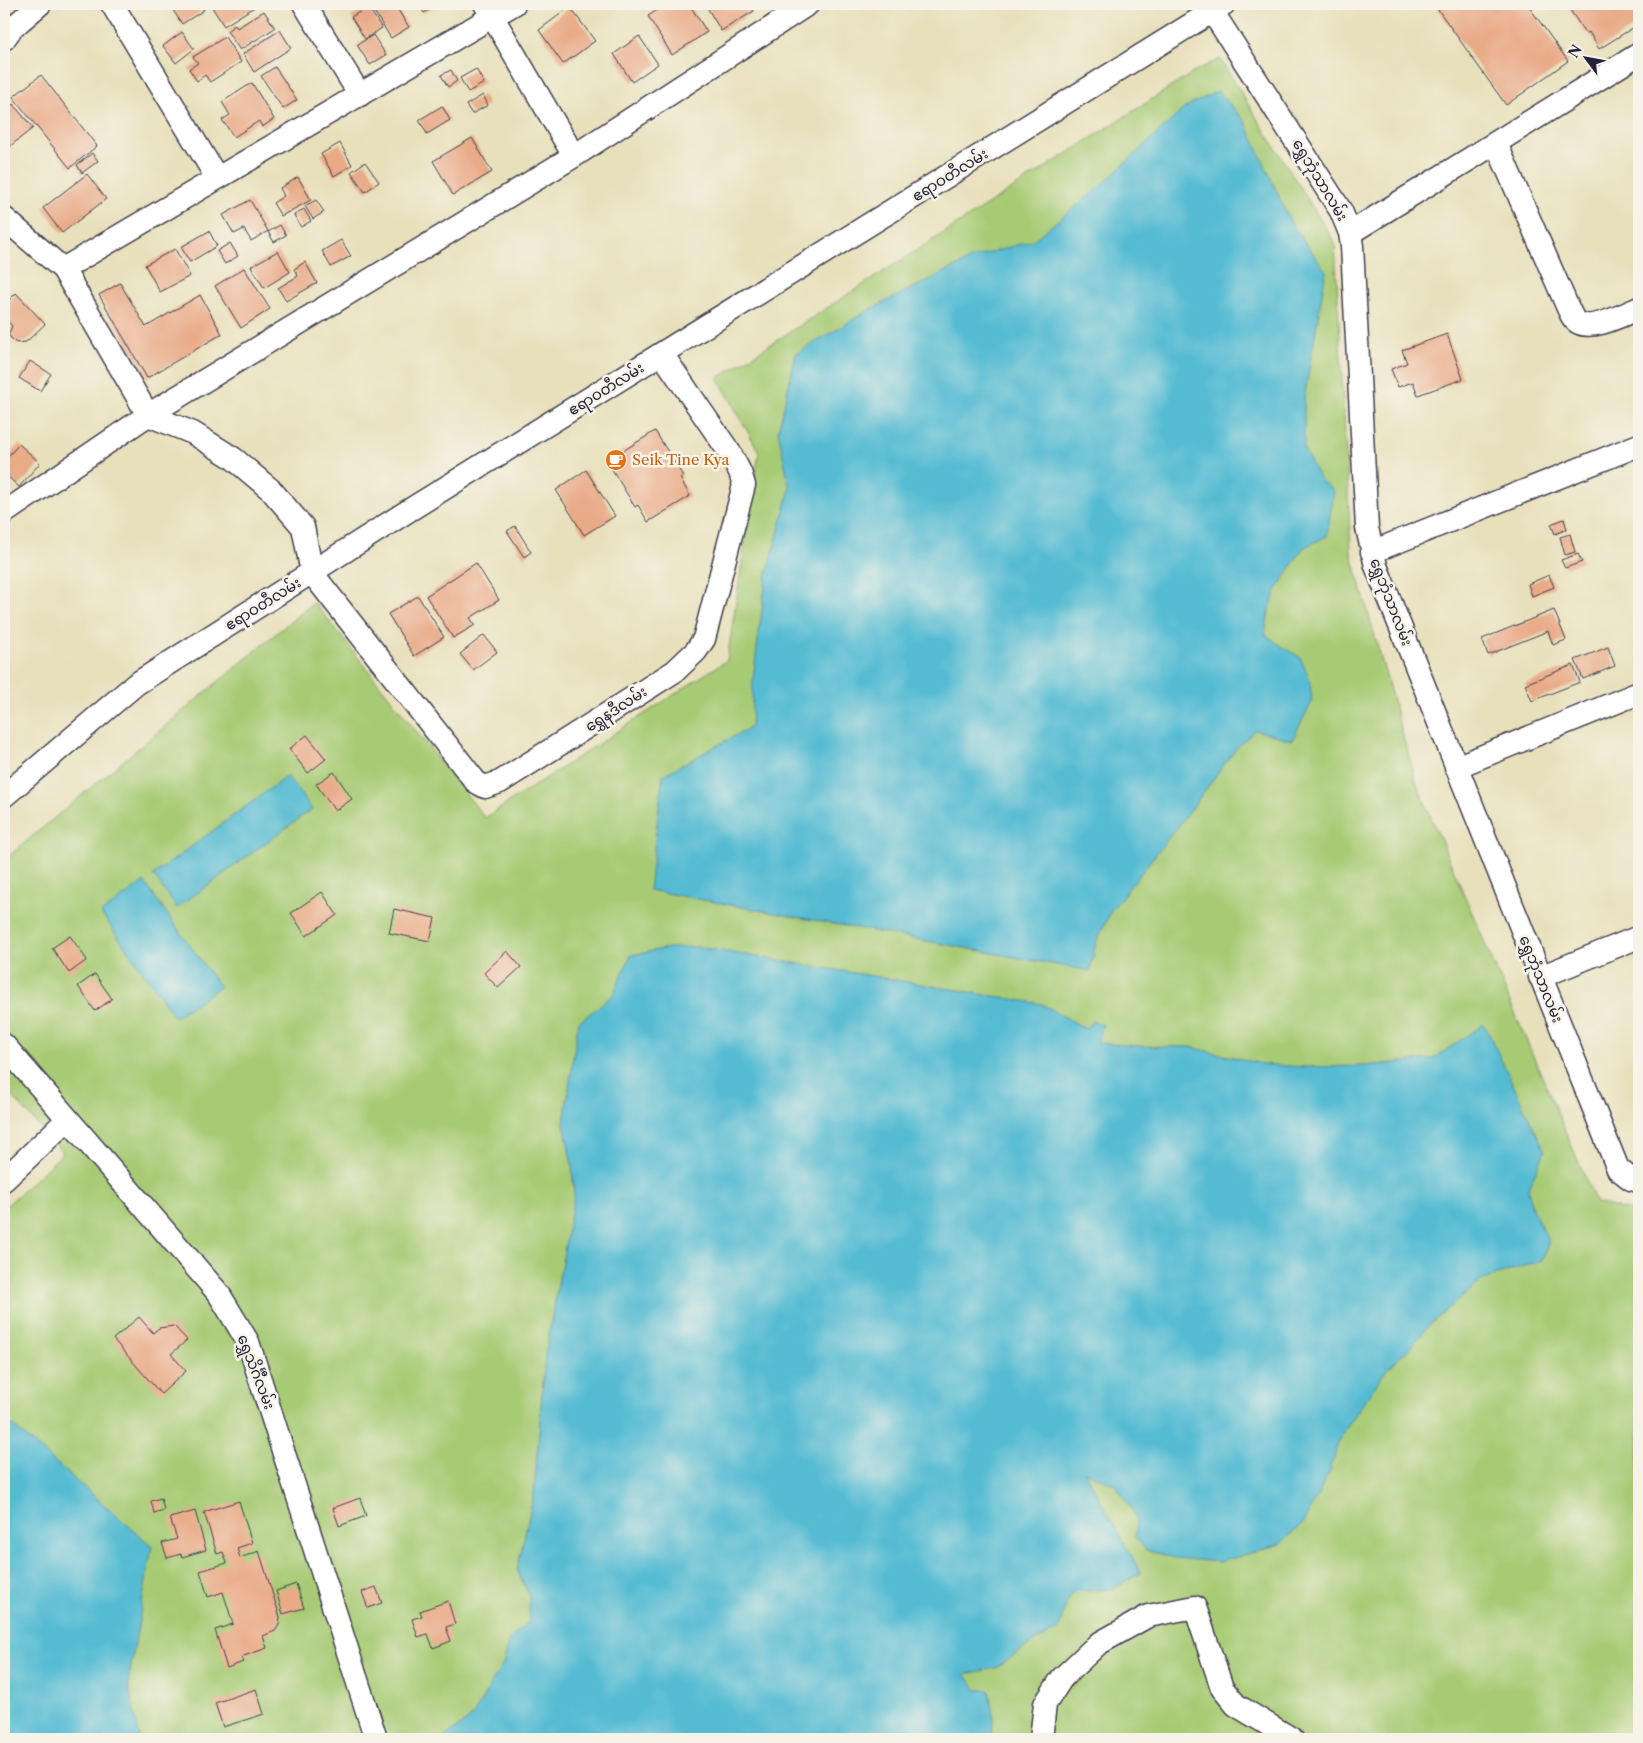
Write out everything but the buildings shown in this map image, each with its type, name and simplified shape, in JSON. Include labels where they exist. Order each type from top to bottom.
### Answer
[{"type":"street","points":[[7,29],[40,4]]},
{"type":"street","points":[[112,4],[217,178]]},
{"type":"street","points":[[304,4],[360,95]]},
{"type":"street","points":[[63,269],[360,95],[489,10],[514,4]]},
{"type":"street","points":[[4,513],[148,415],[574,156],[808,4]]},
{"type":"street","name":"ရွှေဘုံသာလမ်း","points":[[1218,8],[1341,211],[1350,233],[1366,528],[1372,552],[1382,584],[1618,1168],[1631,1179],[1639,1182]]},
{"type":"street","name":"ဧရာဝတီလမ်း","points":[[4,796],[136,684],[1218,8]]},
{"type":"street","points":[[489,10],[574,156]]},
{"type":"street","points":[[1350,233],[1639,54]]},
{"type":"street","points":[[1496,143],[1568,308],[1577,322],[1584,325],[1594,325],[1639,308]]},
{"type":"street","points":[[4,218],[63,269],[148,415],[193,433],[232,458],[271,490],[303,527],[312,573]]},
{"type":"street","name":"ရွှေနဒီလမ်း","points":[[312,573],[476,782],[485,786],[500,782],[675,671],[696,652],[704,638],[744,484],[730,453],[662,354]]},
{"type":"street","points":[[1372,552],[1639,446]]},
{"type":"street","points":[[1456,768],[1639,693]]},
{"type":"street","points":[[1540,977],[1639,937]]},
{"type":"street","name":"ရွှေသိင်္ဂီလမ်း","points":[[4,1045],[219,1294],[248,1342],[376,1739]]},
{"type":"street","points":[[4,1180],[68,1119]]},
{"type":"street","points":[[1040,1739],[1045,1704],[1062,1678],[1098,1644],[1148,1616],[1195,1607],[1222,1688],[1236,1705],[1292,1739]]},
{"type":"green space","points":[[1220,59],[1335,243],[1351,552],[1416,782],[1596,1203],[1639,1213],[1639,1739],[4,1739],[4,1208],[63,1153],[4,1087],[4,860],[314,602],[485,818],[727,660],[759,452],[718,378],[1199,69]]},
{"type":"water","points":[[1218,91],[1245,121],[1291,223],[1326,271],[1304,399],[1304,450],[1321,481],[1334,491],[1327,536],[1303,548],[1289,570],[1277,589],[1269,610],[1265,634],[1300,657],[1310,680],[1312,702],[1292,740],[1255,730],[1235,750],[1183,820],[1112,909],[1096,942],[1090,971],[649,890],[663,775],[751,727],[753,679],[766,578],[790,489],[778,431],[796,354],[869,310],[973,258],[1033,240],[1093,193],[1186,107]]},
{"type":"water","points":[[287,776],[312,809],[177,908],[153,875]]},
{"type":"water","points":[[144,882],[220,987],[175,1017],[101,913]]},
{"type":"water","points":[[697,947],[1042,1004],[1086,1029],[1092,1021],[1103,1025],[1097,1043],[1191,1047],[1262,1064],[1304,1067],[1365,1066],[1433,1059],[1484,1024],[1545,1151],[1528,1188],[1532,1209],[1549,1241],[1542,1260],[1483,1280],[1430,1324],[1409,1349],[1387,1369],[1348,1425],[1337,1445],[1334,1459],[1330,1465],[1331,1470],[1302,1525],[1280,1544],[1220,1562],[1175,1558],[1146,1550],[1135,1537],[1136,1516],[1116,1485],[1084,1471],[1141,1573],[1112,1589],[1072,1592],[1063,1613],[1059,1629],[1029,1645],[996,1668],[965,1674],[977,1690],[989,1690],[993,1715],[992,1739],[442,1739],[472,1717],[504,1662],[509,1640],[529,1621],[529,1595],[517,1570],[534,1493],[545,1356],[574,1196],[572,1165],[564,1123],[578,1023],[613,995],[631,955],[669,948]]},
{"type":"water","points":[[4,1418],[152,1546],[128,1683],[140,1739],[4,1739]]},
{"type":"place","name":"Seik Tine Kya","points":[[616,460]]}]
